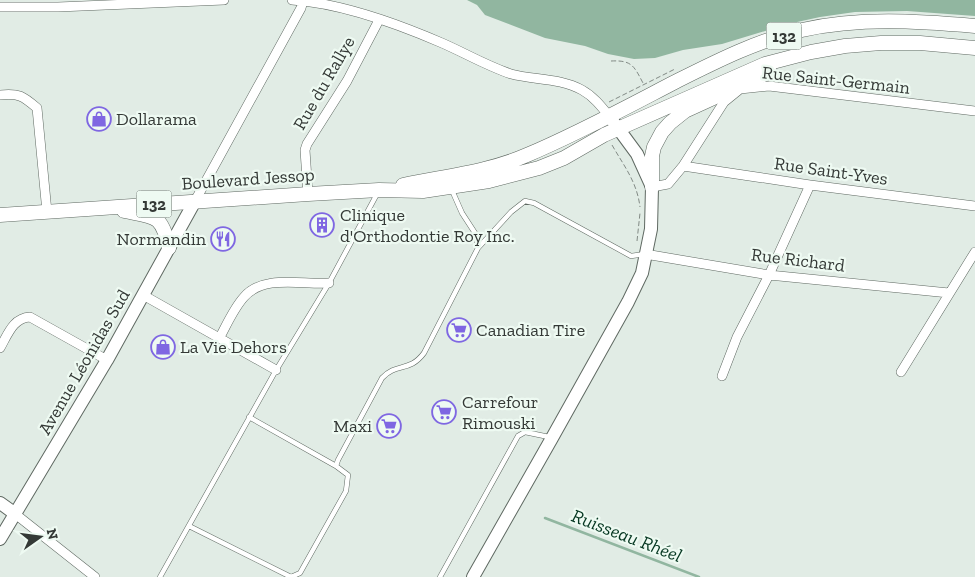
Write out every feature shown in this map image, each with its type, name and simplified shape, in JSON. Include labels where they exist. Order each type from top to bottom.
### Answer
[{"type":"main road","name":"132","points":[[609,116],[719,60],[760,43],[801,30],[838,24],[874,22],[924,22],[975,26]]},
{"type":"main road","name":"132","points":[[618,128],[765,64],[811,52],[845,46],[882,43],[920,43],[975,48]]},
{"type":"main road","points":[[472,577],[552,438],[628,302],[642,273],[651,229],[652,156],[662,132],[670,123],[685,112],[811,52]]},
{"type":"main road","name":"Boulevard Jessop","points":[[379,190],[488,168],[526,156],[609,116]]},
{"type":"main road","points":[[609,116],[637,154],[652,187]]},
{"type":"main road","name":"Boulevard Jessop","points":[[0,215],[308,194],[379,190],[423,191],[489,181],[539,168],[564,158],[618,128]]},
{"type":"main road","name":"Avenue Léonidas Sud","points":[[0,539],[107,360],[194,201]]},
{"type":"main road","points":[[106,208],[148,216],[160,221],[166,230],[169,248]]},
{"type":"main road","points":[[0,503],[14,513]]},
{"type":"street","points":[[0,7],[67,7],[224,0]]},
{"type":"street","points":[[292,0],[344,10],[415,32],[494,68],[512,74],[570,84],[591,96],[609,116]]},
{"type":"street","points":[[194,201],[301,8],[303,1]]},
{"type":"street","name":"Rue du Rallye","points":[[308,194],[305,150],[307,144],[347,81],[379,20]]},
{"type":"street","name":"Rue Saint-Germain","points":[[652,187],[668,184],[683,166],[724,102],[740,89],[770,86],[975,111]]},
{"type":"street","points":[[0,95],[15,93],[25,98],[37,108],[47,212]]},
{"type":"street","name":"Rue Saint-Yves","points":[[683,166],[810,185],[975,206]]},
{"type":"street","points":[[722,376],[737,337],[770,275],[810,185]]},
{"type":"street","points":[[901,372],[975,252]]},
{"type":"street","name":"Rue Richard","points":[[645,254],[770,275],[949,293]]},
{"type":"street","points":[[220,337],[242,298],[258,286],[269,283],[329,283]]},
{"type":"street","points":[[143,295],[276,370]]},
{"type":"street","points":[[0,348],[17,320],[30,318],[107,360]]},
{"type":"street","points":[[14,513],[95,577]]},
{"type":"lane","points":[[450,187],[462,213],[475,233],[478,248]]},
{"type":"lane","points":[[160,577],[276,370],[329,283],[379,190]]},
{"type":"lane","points":[[336,466],[382,378],[396,368],[410,366],[418,361],[424,353],[478,248],[511,212],[525,201],[534,203],[631,256],[645,254]]},
{"type":"lane","points":[[189,526],[291,577],[300,574],[346,491],[348,475],[336,466],[249,418]]},
{"type":"lane","points":[[440,577],[518,436],[525,432],[552,438]]},
{"type":"path","points":[[611,61],[622,60],[629,63],[637,71],[644,84]]},
{"type":"path","points":[[618,154],[631,174],[638,193],[641,210],[636,240],[645,254]]},
{"type":"shaded area","points":[[467,0],[975,0],[975,16],[907,11],[855,12],[788,24],[722,44],[683,50],[655,58],[634,59],[545,38],[485,15],[477,5]]},
{"type":"waterway","name":"Ruisseau Rhéel","points":[[545,518],[699,577]]},
{"type":"place","name":"Dollarama","points":[[99,119]]},
{"type":"place","name":"Clinique d'Orthodontie Roy Inc.","points":[[322,225]]},
{"type":"place","name":"Normandin","points":[[223,239]]},
{"type":"place","name":"Canadian Tire","points":[[459,330]]},
{"type":"place","name":"La Vie Dehors","points":[[163,347]]},
{"type":"place","name":"Carrefour Rimouski","points":[[444,412]]},
{"type":"place","name":"Maxi","points":[[389,426]]}]
